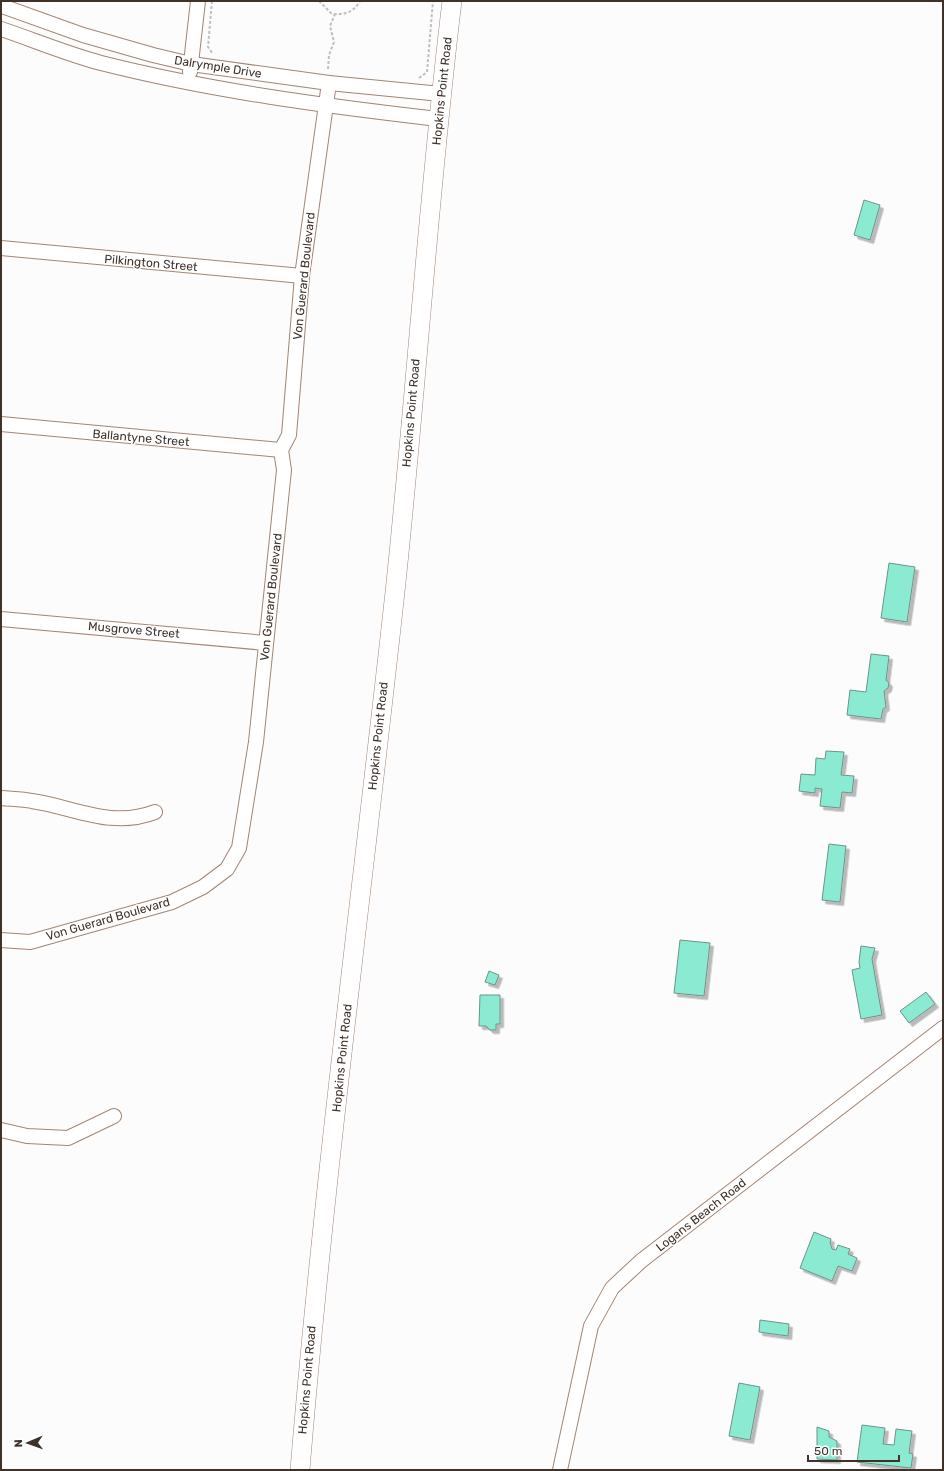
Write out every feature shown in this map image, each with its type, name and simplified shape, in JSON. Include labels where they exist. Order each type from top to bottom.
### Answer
[{"type":"street","points":[[190,83],[198,1]]},
{"type":"street","name":"Hopkins Point Road","points":[[300,1470],[311,1337],[395,588],[440,94],[452,1]]},
{"type":"street","name":"Dalrymple Drive","points":[[2,6],[83,35],[154,56],[191,64],[328,78],[440,94]]},
{"type":"street","name":"Dalrymple Drive","points":[[1,29],[100,62],[190,83],[325,106],[438,120]]},
{"type":"street","name":"Von Guerard Boulevard","points":[[1,940],[30,942],[172,902],[203,886],[227,869],[239,848],[256,742],[284,470],[281,450],[289,435],[302,276],[328,78]]},
{"type":"street","name":"Pilkington Street","points":[[1,248],[302,276]]},
{"type":"street","name":"Ballantyne Street","points":[[1,424],[281,450]]},
{"type":"street","name":"Musgrove Street","points":[[1,619],[266,643]]},
{"type":"street","points":[[1,798],[32,801],[97,818],[143,817],[155,812]]},
{"type":"street","name":"Logans Beach Road","points":[[560,1470],[591,1326],[612,1288],[641,1261],[943,1028]]},
{"type":"street","points":[[1,1130],[27,1136],[68,1138],[114,1116]]},
{"type":"path","points":[[212,1],[208,47],[215,56]]},
{"type":"path","points":[[319,1],[324,7],[335,14],[343,14],[353,10],[360,1]]},
{"type":"path","points":[[415,82],[427,72],[433,1]]},
{"type":"path","points":[[328,78],[329,55],[334,42],[330,26],[335,14]]},
{"type":"building","points":[[864,200],[880,205],[870,240],[854,235]]},
{"type":"building","points":[[889,563],[915,567],[907,622],[881,618]]},
{"type":"building","points":[[871,654],[889,656],[886,680],[889,683],[888,688],[884,691],[886,707],[883,709],[881,719],[847,715],[850,690],[866,692]]},
{"type":"building","points":[[826,751],[844,752],[841,775],[854,776],[852,793],[842,792],[840,808],[820,806],[822,789],[815,788],[815,793],[799,791],[801,774],[815,775],[816,758],[825,759]]},
{"type":"building","points":[[829,844],[846,846],[840,902],[822,900]]},
{"type":"building","points":[[680,940],[710,943],[704,996],[674,993]]},
{"type":"building","points":[[861,946],[875,948],[872,959],[882,1015],[861,1019],[852,970],[860,968],[859,962]]},
{"type":"building","points":[[489,971],[499,975],[495,985],[485,982]]},
{"type":"building","points":[[926,992],[935,1004],[909,1023],[900,1011]]},
{"type":"building","points":[[480,995],[500,995],[500,1024],[496,1024],[496,1030],[490,1030],[486,1026],[479,1026]]},
{"type":"building","points":[[814,1232],[831,1239],[830,1242],[832,1249],[836,1250],[838,1245],[850,1249],[848,1254],[857,1258],[852,1271],[838,1266],[832,1281],[800,1268]]},
{"type":"building","points":[[760,1320],[789,1324],[788,1336],[759,1332]]},
{"type":"building","points":[[739,1383],[760,1387],[750,1440],[729,1436]]},
{"type":"building","points":[[862,1425],[885,1428],[883,1444],[894,1445],[896,1429],[912,1431],[909,1453],[913,1454],[911,1468],[857,1462]]},
{"type":"building","points":[[817,1427],[829,1431],[829,1437],[837,1441],[837,1460],[817,1459]]}]
